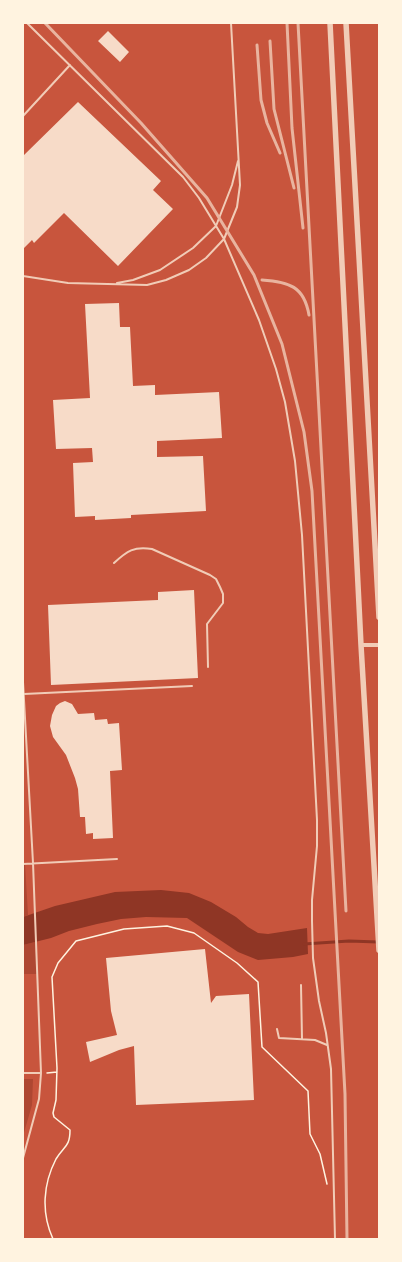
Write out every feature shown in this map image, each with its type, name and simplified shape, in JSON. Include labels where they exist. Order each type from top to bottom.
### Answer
[{"type":"street","points":[[330,23],[379,950]]},
{"type":"street","points":[[346,23],[379,617]]},
{"type":"street","points":[[362,645],[379,645]]},
{"type":"lane","points":[[27,23],[183,177],[224,239],[258,320],[276,368],[285,402],[295,461],[302,535],[318,820],[312,900],[312,921],[314,958],[319,1001],[331,1076],[335,1239]]},
{"type":"lane","points":[[23,276],[68,283],[147,285],[166,280],[189,270],[206,258],[224,239],[237,207],[240,185],[231,23]]},
{"type":"lane","points":[[23,116],[70,65]]},
{"type":"lane","points":[[112,284],[133,280],[160,270],[193,248],[216,226],[232,185],[238,158]]},
{"type":"lane","points":[[114,563],[122,555],[136,548],[144,548],[159,552],[216,579],[223,594],[223,603],[207,624],[208,667]]},
{"type":"lane","points":[[23,682],[35,902],[42,1073],[39,1099],[23,1158]]},
{"type":"lane","points":[[23,694],[192,686]]},
{"type":"lane","points":[[23,864],[116,859]]},
{"type":"lane","points":[[301,984],[302,1039]]},
{"type":"lane","points":[[277,1029],[279,1038],[315,1040],[327,1045]]},
{"type":"lane","points":[[23,1073],[42,1073]]},
{"type":"path","points":[[53,1239],[44,1208],[48,1179],[57,1159],[70,1140],[70,1130],[54,1117],[53,1113],[56,1100],[57,1072],[52,977],[58,963],[76,941],[124,929],[167,926],[194,933],[237,963],[258,982],[262,1047],[308,1091],[310,1134],[320,1154],[327,1184]]},
{"type":"path","points":[[42,1073],[57,1072]]},
{"type":"shaded area","points":[[23,864],[25,864],[28,915],[23,917]]},
{"type":"shaded area","points":[[161,890],[189,893],[211,902],[236,917],[258,933],[268,934],[307,928],[308,954],[258,960],[238,952],[187,918],[146,917],[121,919],[69,931],[51,938],[23,945],[23,917],[55,906],[115,892]]},
{"type":"shaded area","points":[[35,942],[37,974],[23,974],[23,945]]},
{"type":"shaded area","points":[[23,1079],[33,1079],[32,1105],[23,1136]]},
{"type":"building","points":[[108,31],[129,52],[120,62],[98,41]]},
{"type":"building","points":[[78,102],[161,181],[153,190],[173,209],[118,266],[64,213],[34,243],[32,240],[23,249],[23,156]]},
{"type":"building","points":[[119,303],[120,327],[130,327],[133,386],[155,385],[155,395],[219,392],[222,438],[157,441],[157,457],[203,456],[206,511],[131,515],[131,518],[95,520],[95,516],[75,517],[73,463],[93,462],[92,448],[56,449],[53,400],[90,398],[85,304]]},
{"type":"building","points":[[194,590],[198,678],[51,685],[48,605],[158,600],[158,592]]},
{"type":"building","points":[[65,701],[72,704],[78,714],[94,713],[95,720],[107,719],[108,724],[119,723],[122,770],[110,771],[113,838],[93,839],[93,833],[86,834],[85,817],[80,817],[78,789],[75,778],[66,755],[53,737],[50,726],[52,715],[56,706]]},
{"type":"building","points":[[205,949],[211,1003],[216,996],[249,994],[254,1100],[136,1105],[134,1046],[119,1050],[90,1062],[86,1042],[117,1035],[111,1011],[106,958]]},
{"type":"waterway","points":[[304,944],[349,941],[378,942]]},
{"type":"railway","points":[[45,23],[141,123],[207,198],[254,275],[282,344],[304,432],[312,491],[345,1094],[347,1239]]},
{"type":"railway","points":[[287,23],[292,128],[303,228]]},
{"type":"railway","points":[[298,23],[346,911]]},
{"type":"railway","points":[[270,41],[274,109],[294,188]]},
{"type":"railway","points":[[257,45],[261,100],[267,123],[280,153]]},
{"type":"railway","points":[[262,280],[280,282],[294,287],[307,305],[309,315]]}]
